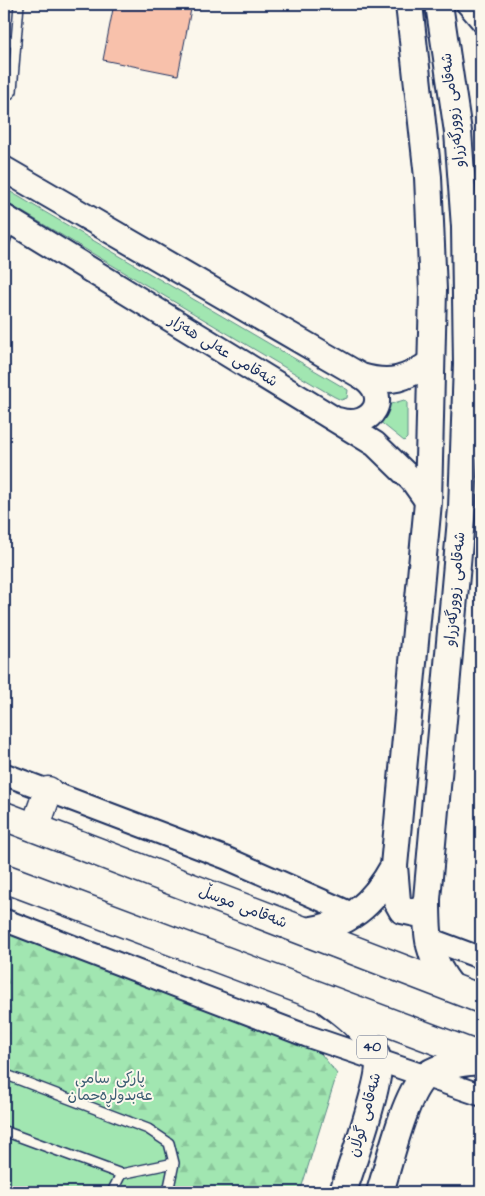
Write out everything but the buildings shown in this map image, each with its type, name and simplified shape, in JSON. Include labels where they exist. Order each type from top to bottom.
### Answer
[{"type":"highway","points":[[35,828],[48,791]]},
{"type":"highway","name":"شەقامی موسڵ","points":[[4,816],[481,999]]},
{"type":"highway","points":[[4,878],[481,1059]]},
{"type":"main road","points":[[409,4],[428,176],[433,290],[428,502],[394,866],[397,901],[402,910],[416,913],[424,908],[427,900]]},
{"type":"main road","name":"شەقامی زوورگەزراو","points":[[439,4],[458,132],[469,230],[467,364],[473,452],[460,531],[427,900],[427,938],[434,962],[452,988]]},
{"type":"main road","points":[[4,169],[362,376],[374,387],[376,394],[374,410],[370,417],[355,424],[338,420]]},
{"type":"main road","name":"شەقامی عەلی هەژار","points":[[8,219],[375,444],[395,462],[428,502]]},
{"type":"main road","points":[[362,376],[379,381],[396,380],[413,374],[431,362]]},
{"type":"main road","points":[[304,931],[330,926],[353,914],[382,889],[394,866]]},
{"type":"main road","name":"شەقامی گوڵان","points":[[324,999],[351,1018],[369,1038],[379,1062],[369,1108],[342,1192]]},
{"type":"main road","points":[[380,1192],[411,1094],[424,1077],[451,1065],[481,1059]]},
{"type":"main road","points":[[369,1108],[378,1092],[387,1088],[393,1088],[398,1090],[405,1099],[404,1118]]},
{"type":"street","points":[[464,4],[481,24]]},
{"type":"street","points":[[4,774],[226,858],[353,914]]},
{"type":"street","points":[[4,920],[379,1062],[481,1095]]},
{"type":"street","points":[[427,938],[481,958]]},
{"type":"lane","points":[[4,99],[12,91],[19,4]]},
{"type":"lane","points":[[4,39],[16,44]]},
{"type":"lane","points":[[4,245],[8,219]]},
{"type":"lane","points":[[4,1074],[148,1129],[169,1143],[174,1163],[168,1192]]},
{"type":"lane","points":[[4,1131],[121,1174],[174,1163]]},
{"type":"lane","points":[[112,1192],[121,1174]]},
{"type":"green space","points":[[4,188],[348,390],[347,398],[341,400],[333,396],[4,201]]},
{"type":"green space","points":[[404,400],[407,402],[407,438],[404,441],[379,421],[384,406]]},
{"type":"green space","name":"پارکی سامی عەبدولڕەحمان","points":[[4,917],[307,1036],[337,1074],[300,1192],[168,1192],[169,1143],[148,1129],[4,1074]]},
{"type":"green space","name":"پارکی سامی عەبدولڕەحمان","points":[[4,930],[309,1050],[333,1068],[298,1192],[4,1192]]}]
